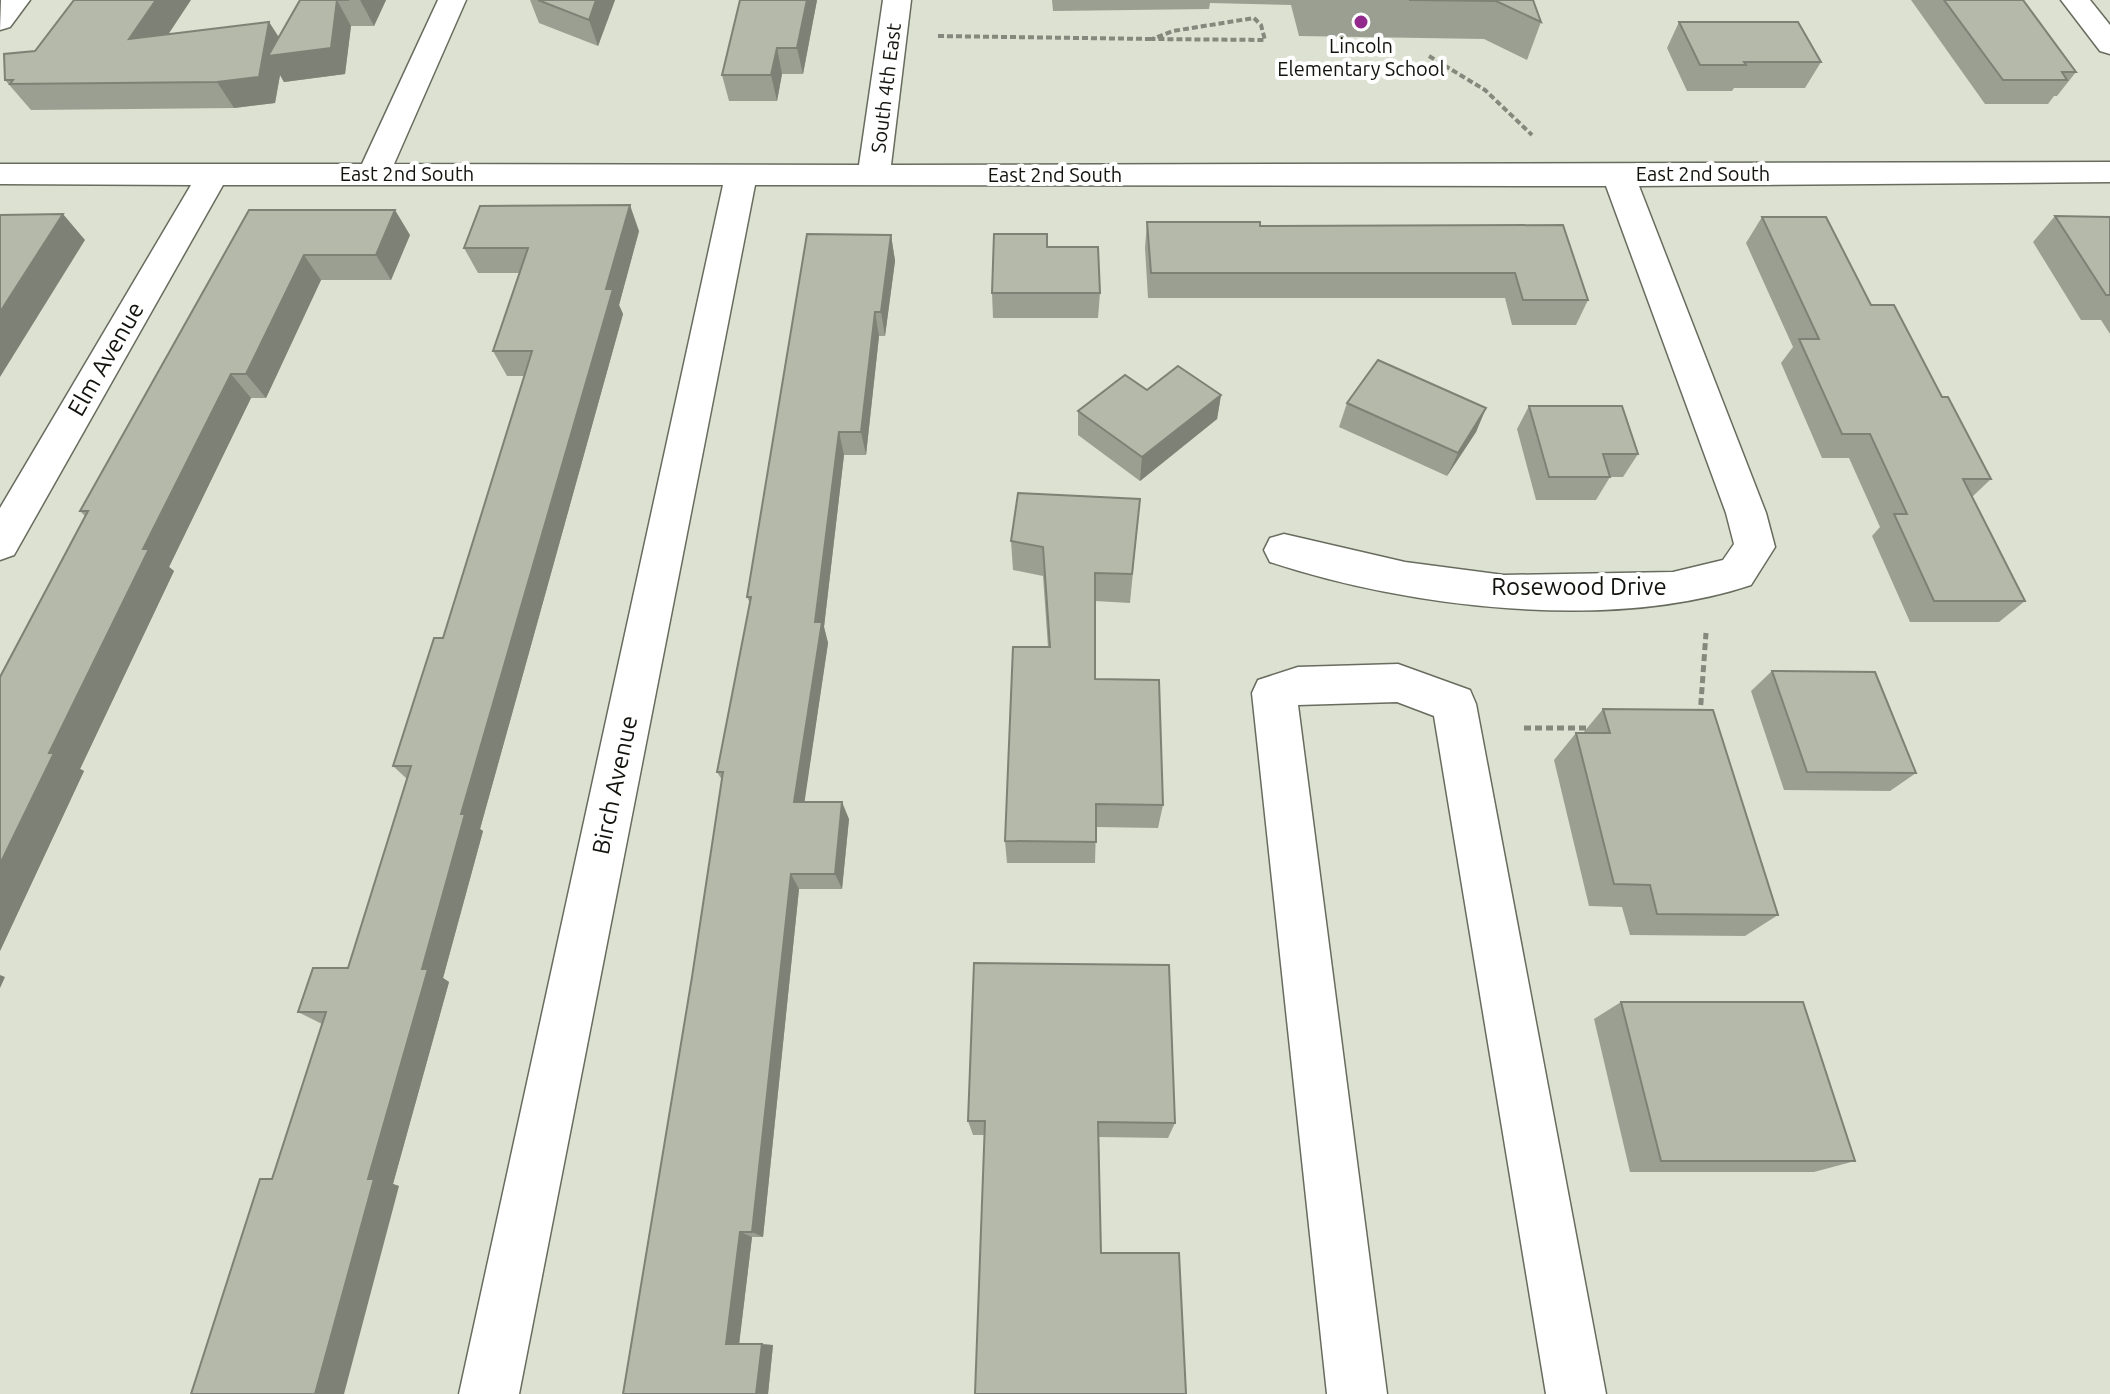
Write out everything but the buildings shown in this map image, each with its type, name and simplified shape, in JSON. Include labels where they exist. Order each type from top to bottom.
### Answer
[{"type":"street","points":[[0,21],[16,0]]},
{"type":"street","points":[[374,173],[452,0]]},
{"type":"street","name":"South 4th East","points":[[874,175],[897,0]]},
{"type":"street","points":[[2075,0],[2110,45]]},
{"type":"street","name":"East 2nd South","points":[[0,174],[741,176],[2110,172]]},
{"type":"street","name":"Elm Avenue","points":[[0,544],[213,174]]},
{"type":"street","name":"Rosewood Drive","points":[[1284,550],[1335,565],[1405,579],[1504,592],[1673,589],[1736,573],[1755,547],[1746,513],[1618,174]]},
{"type":"street","name":"Birch Avenue","points":[[489,1394],[741,176]]},
{"type":"street","points":[[1357,1394],[1274,693],[1298,686],[1398,683],[1454,704],[1576,1394]]},
{"type":"path","points":[[938,36],[1152,39],[1265,40],[1261,25],[1254,18],[1173,31],[1152,39]]},
{"type":"path","points":[[1429,56],[1485,88],[1506,105],[1540,145]]},
{"type":"path","points":[[1699,728],[1706,633]]},
{"type":"path","points":[[1524,728],[1604,728]]},
{"type":"place","name":"Lincoln Elementary School","points":[[1361,22]]}]
